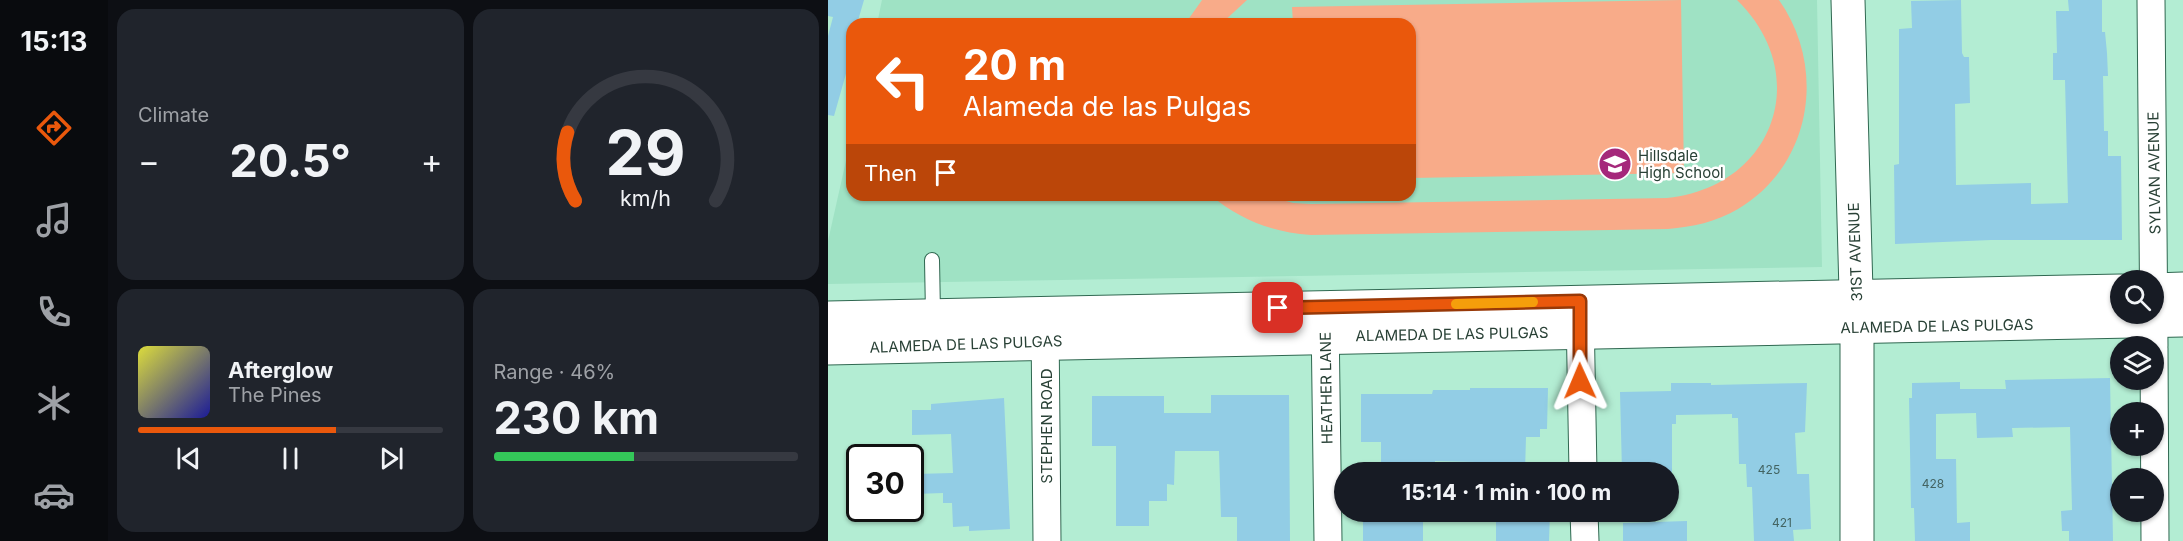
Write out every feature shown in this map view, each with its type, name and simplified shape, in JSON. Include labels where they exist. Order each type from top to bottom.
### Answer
[{"type":"main road","name":"31ST AVENUE","points":[[1848,0],[1856,312],[1857,541]]},
{"type":"main road","name":"ALAMEDA DE LAS PULGAS","points":[[1856,312],[2110,292]]},
{"type":"main road","name":"ALAMEDA DE LAS PULGAS","points":[[828,348],[1045,327],[1856,312],[2110,314]]},
{"type":"main road","name":"ALAMEDA DE LAS PULGAS","points":[[828,318],[933,314],[1045,327]]},
{"type":"street","name":"SYLVAN AVENUE","points":[[2151,0],[2160,270]]},
{"type":"street","points":[[1580,316],[1583,462]]},
{"type":"street","name":"HEATHER LANE","points":[[1325,322],[1328,541]]},
{"type":"street","name":"SYLVAN AVENUE","points":[[2155,541],[2162,324]]},
{"type":"street","name":"STEPHEN ROAD","points":[[1045,327],[1047,541]]},
{"type":"street","points":[[1584,522],[1585,541]]},
{"type":"lane","points":[[932,260],[933,314]]},
{"type":"shaded area","name":"Hillsdale High School","points":[[882,0],[1817,0],[1822,267],[828,284],[828,241],[846,161],[846,201],[1416,201],[1416,18],[878,18]]},
{"type":"shaded area","points":[[1202,0],[1247,0],[1228,18],[1189,18]]},
{"type":"shaded area","points":[[1681,0],[1684,173],[1416,178],[1416,18],[1293,18],[1292,7]]},
{"type":"shaded area","points":[[1737,0],[1779,0],[1794,27],[1803,55],[1807,84],[1804,114],[1796,141],[1782,167],[1763,190],[1738,209],[1713,221],[1668,229],[1311,235],[1270,228],[1245,218],[1218,201],[1286,201],[1311,204],[1667,198],[1704,189],[1734,173],[1756,150],[1771,123],[1777,93],[1774,61],[1760,30]]},
{"type":"building","points":[[828,0],[864,0],[859,18],[846,18],[846,74],[834,116],[828,115],[828,36],[833,17],[828,16]]},
{"type":"building","points":[[1961,0],[1962,53],[1964,57],[1969,57],[1970,103],[1955,104],[1956,185],[2031,183],[2031,204],[2068,203],[2065,80],[2053,80],[2053,53],[2057,53],[2056,11],[2069,11],[2068,0],[2102,0],[2102,32],[2105,32],[2108,76],[2103,76],[2104,131],[2108,131],[2108,156],[2121,156],[2122,240],[1991,240],[1895,244],[1894,165],[1899,164],[1899,29],[1912,28],[1911,1]]},
{"type":"building","points":[[2110,378],[2110,522],[2113,522],[2113,541],[2069,541],[2069,531],[2062,531],[2061,511],[2072,510],[2070,427],[2012,428],[2013,437],[1977,438],[1976,413],[1936,414],[1936,459],[1956,459],[1957,523],[1970,522],[1970,541],[1915,541],[1914,508],[1911,508],[1909,398],[1912,398],[1912,383],[1960,382],[1960,389],[2006,389],[2005,380]]},
{"type":"building","points":[[1671,383],[1711,383],[1711,385],[1807,383],[1805,432],[1795,433],[1797,474],[1809,474],[1811,529],[1793,530],[1794,541],[1754,541],[1752,487],[1747,487],[1746,464],[1739,464],[1738,418],[1732,418],[1732,414],[1676,415],[1676,424],[1672,424],[1672,462],[1622,462],[1620,392],[1671,391]]},
{"type":"building","points":[[1470,388],[1548,388],[1547,429],[1540,429],[1540,437],[1526,437],[1525,462],[1381,462],[1381,442],[1361,442],[1361,394],[1432,394],[1433,390],[1470,390]]},
{"type":"building","points":[[1211,395],[1289,395],[1290,541],[1237,541],[1237,517],[1221,517],[1219,451],[1175,451],[1174,485],[1167,484],[1167,501],[1149,501],[1149,526],[1116,526],[1116,446],[1092,446],[1092,396],[1164,396],[1164,413],[1211,413]]},
{"type":"building","points":[[1004,398],[1010,529],[969,531],[969,526],[953,527],[952,503],[943,503],[943,493],[924,494],[924,474],[953,473],[951,434],[912,435],[912,410],[931,410],[931,404]]},
{"type":"building","points":[[1687,521],[1687,541],[1623,541],[1623,523]]},
{"type":"building","points":[[1363,522],[1423,522],[1423,541],[1363,541]]},
{"type":"building","points":[[1496,522],[1550,522],[1549,541],[1496,541]]},
{"type":"slow traffic","points":[[1456,304],[1533,302]]},
{"type":"place","name":"Hillsdale High School","points":[[1615,164]]},
{"type":"route","points":[[1278,308],[1580,301],[1580,381]]}]
